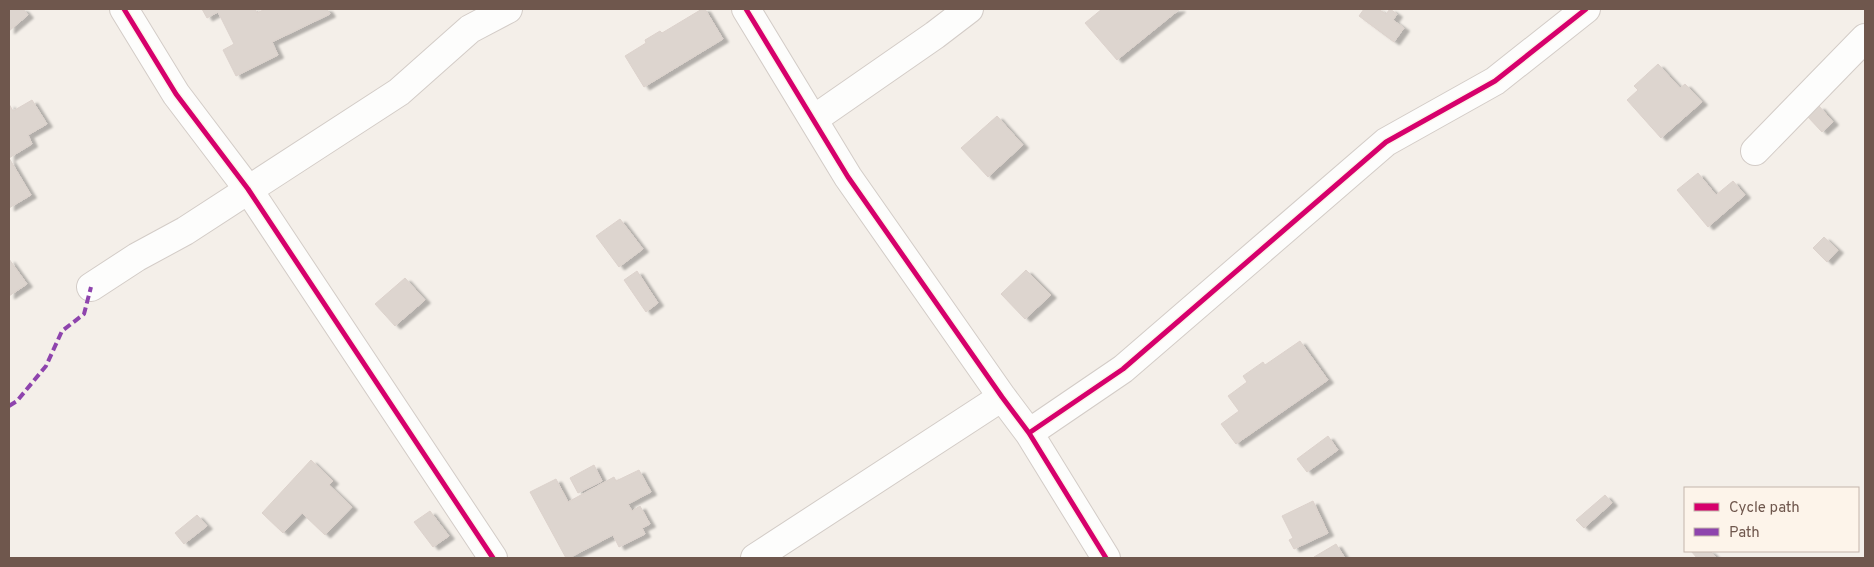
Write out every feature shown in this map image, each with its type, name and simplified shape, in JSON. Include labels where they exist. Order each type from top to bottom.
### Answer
[{"type":"street","points":[[124,9],[176,94],[248,189],[493,558]]},
{"type":"street","points":[[92,286],[137,257],[185,231],[399,92],[470,30],[508,9]]},
{"type":"street","points":[[746,9],[848,177],[1029,433],[1106,558]]},
{"type":"street","points":[[814,119],[969,9]]},
{"type":"street","points":[[1029,433],[1123,369],[1386,142],[1494,81],[1586,9]]},
{"type":"street","points":[[1755,151],[1865,38]]},
{"type":"street","points":[[756,558],[1002,397]]},
{"type":"building","points":[[9,9],[23,9],[28,15],[9,31]]},
{"type":"building","points":[[202,9],[255,9],[257,13],[265,9],[327,9],[330,14],[272,42],[278,55],[236,76],[223,50],[234,44],[218,12],[207,18]]},
{"type":"building","points":[[705,9],[723,39],[644,87],[625,56],[646,43],[645,40],[660,31],[662,33]]},
{"type":"building","points":[[1102,9],[1180,9],[1117,60],[1085,23]]},
{"type":"building","points":[[1364,9],[1378,9],[1386,14],[1390,9],[1397,14],[1393,20],[1404,28],[1394,42],[1359,16]]},
{"type":"building","points":[[1658,64],[1680,88],[1685,84],[1702,102],[1661,138],[1627,100],[1638,90],[1634,86]]},
{"type":"building","points":[[32,100],[47,124],[28,135],[32,144],[9,158],[9,104],[13,111]]},
{"type":"building","points":[[1819,106],[1833,122],[1822,132],[1807,116]]},
{"type":"building","points":[[997,116],[1023,145],[988,177],[961,148]]},
{"type":"building","points":[[9,158],[31,195],[9,208]]},
{"type":"building","points":[[1698,173],[1716,195],[1733,181],[1745,195],[1708,227],[1677,190]]},
{"type":"building","points":[[620,219],[643,249],[619,267],[596,236]]},
{"type":"building","points":[[1824,237],[1838,250],[1827,262],[1813,248]]},
{"type":"building","points":[[9,259],[27,284],[9,296]]},
{"type":"building","points":[[1026,270],[1051,295],[1025,319],[1001,294]]},
{"type":"building","points":[[637,271],[658,303],[646,312],[624,280]]},
{"type":"building","points":[[405,278],[425,300],[395,326],[375,304]]},
{"type":"building","points":[[1300,341],[1328,380],[1236,444],[1221,424],[1239,411],[1228,396],[1247,382],[1243,376],[1263,362],[1265,365]]},
{"type":"building","points":[[1328,436],[1338,450],[1307,472],[1297,459]]},
{"type":"building","points":[[311,460],[333,481],[329,485],[352,507],[325,535],[302,513],[283,533],[262,513]]},
{"type":"building","points":[[594,465],[602,481],[578,493],[570,478]]},
{"type":"building","points":[[639,470],[651,492],[628,504],[632,511],[640,506],[650,524],[642,528],[645,534],[619,547],[613,535],[566,558],[530,492],[556,479],[568,502],[614,477],[616,481]]},
{"type":"building","points":[[1605,495],[1612,503],[1584,528],[1576,520]]},
{"type":"building","points":[[1313,501],[1328,533],[1294,549],[1289,540],[1293,538],[1282,516]]},
{"type":"building","points":[[430,511],[449,536],[433,547],[414,522]]},
{"type":"building","points":[[197,515],[207,526],[184,544],[175,533]]},
{"type":"building","points":[[1336,544],[1345,558],[1314,557]]},
{"type":"building","points":[[1692,552],[1711,552],[1717,558],[1697,558]]},
{"type":"marked path","points":[[9,406],[17,401],[46,366],[62,331],[84,314],[91,287]]},
{"type":"cycle path","points":[[124,9],[176,94],[248,189],[493,558]]},
{"type":"cycle path","points":[[746,9],[848,177],[1029,433],[1106,558]]},
{"type":"cycle path","points":[[1029,433],[1123,369],[1386,142],[1495,81],[1586,9]]}]
